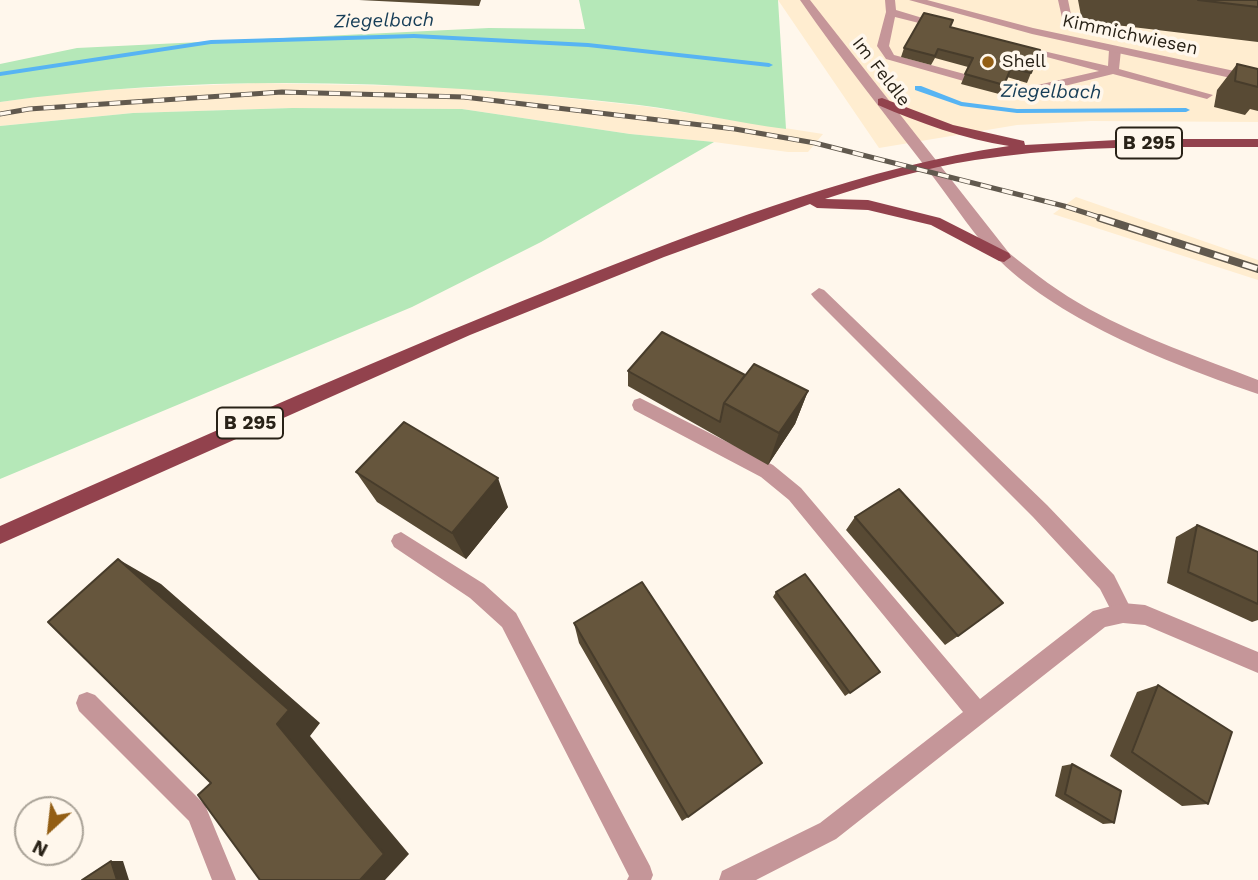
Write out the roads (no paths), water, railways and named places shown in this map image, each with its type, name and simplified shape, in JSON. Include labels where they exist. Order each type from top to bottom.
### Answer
[{"type":"main road","points":[[882,102],[926,120],[988,139],[1040,147]]},
{"type":"main road","name":"B 295","points":[[0,535],[502,314],[759,215],[931,164],[1040,147],[1110,143],[1258,143]]},
{"type":"main road","points":[[803,202],[868,205],[935,221],[1004,257]]},
{"type":"street","name":"Im Feldle","points":[[805,0],[1004,257],[1044,289],[1085,314],[1160,349],[1258,387]]},
{"type":"street","name":"Kimmichwiesen","points":[[914,0],[1115,50],[1258,80]]},
{"type":"street","points":[[1063,0],[1069,22]]},
{"type":"street","points":[[961,31],[890,6],[883,46],[890,57],[1020,93],[1113,71]]},
{"type":"street","points":[[998,41],[1207,95]]},
{"type":"street","points":[[1113,71],[1115,50]]},
{"type":"street","points":[[1154,82],[1191,83],[1220,88]]},
{"type":"street","points":[[819,294],[1088,562],[1107,582],[1123,613]]},
{"type":"street","points":[[640,405],[767,471],[795,494],[978,713]]},
{"type":"street","points":[[401,541],[477,591],[509,620],[641,875],[639,880]]},
{"type":"street","points":[[732,880],[828,831],[1100,618],[1123,613],[1144,615],[1258,663]]},
{"type":"street","points":[[86,703],[197,813],[224,880]]},
{"type":"waterway","name":"Ziegelbach","points":[[0,74],[211,42],[414,36],[588,45],[769,65]]},
{"type":"waterway","name":"Ziegelbach","points":[[918,88],[961,104],[1017,111],[1186,110]]},
{"type":"railway","points":[[0,114],[29,109],[282,92],[464,97],[735,129],[815,143],[1064,206],[1105,219]]},
{"type":"railway","points":[[1100,218],[1258,269]]},
{"type":"place","name":"Shell","points":[[988,62]]}]
